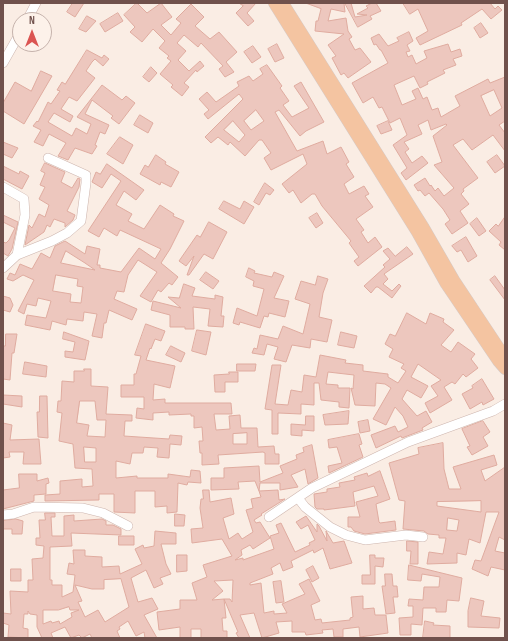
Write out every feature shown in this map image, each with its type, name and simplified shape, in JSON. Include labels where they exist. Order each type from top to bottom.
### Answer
[{"type":"main road","points":[[274,3],[417,232],[446,284],[505,369]]},
{"type":"main road","points":[[286,4],[424,228],[454,280],[505,357]]},
{"type":"street","points":[[3,63],[12,47]]},
{"type":"street","points":[[3,268],[17,255],[52,241],[67,233],[81,221],[86,175],[48,158]]},
{"type":"street","points":[[3,187],[24,199],[25,215],[17,255]]},
{"type":"street","points":[[269,517],[317,486],[408,442],[493,411],[505,404]]},
{"type":"street","points":[[298,498],[305,507],[330,527],[346,535],[365,540],[406,535],[423,536]]},
{"type":"street","points":[[3,515],[13,514],[34,507],[83,508],[103,513],[128,526]]},
{"type":"building","points":[[73,3],[84,3],[75,17],[67,12]]},
{"type":"building","points":[[137,3],[147,13],[161,3],[172,17],[161,25],[171,35],[181,23],[176,19],[191,4],[204,17],[195,26],[210,39],[219,32],[237,52],[226,62],[234,72],[225,77],[219,69],[223,66],[201,43],[198,47],[184,35],[177,43],[186,51],[178,60],[189,71],[200,61],[204,66],[197,72],[196,70],[184,83],[189,87],[182,96],[171,87],[173,85],[160,74],[171,61],[167,58],[169,56],[159,48],[165,41],[153,29],[142,42],[130,32],[135,27],[124,15]]},
{"type":"building","points":[[239,3],[256,3],[247,13],[254,21],[248,26],[236,13],[243,6]]},
{"type":"building","points":[[306,3],[344,3],[345,12],[331,9],[328,21],[346,18],[348,31],[352,37],[349,39],[355,50],[360,48],[371,62],[348,78],[344,73],[341,75],[332,58],[336,56],[328,45],[344,34],[315,31],[316,21],[318,21],[321,9]]},
{"type":"building","points":[[345,3],[351,3],[355,17],[367,15],[357,14],[368,8],[366,6],[372,3],[376,3],[381,11],[370,16],[372,19],[358,27]]},
{"type":"building","points":[[403,3],[490,3],[495,9],[498,6],[502,10],[491,19],[482,9],[461,23],[462,25],[420,45],[416,38],[428,31],[418,9],[410,14]]},
{"type":"building","points":[[118,13],[123,21],[105,32],[100,24]]},
{"type":"building","points":[[87,16],[96,21],[86,32],[79,29]]},
{"type":"building","points":[[481,23],[488,33],[480,38],[474,28]]},
{"type":"building","points":[[409,32],[413,41],[407,45],[410,51],[406,52],[408,57],[412,55],[416,64],[427,58],[424,51],[448,44],[451,52],[460,49],[462,56],[453,59],[456,65],[443,70],[445,73],[427,82],[428,84],[420,88],[414,76],[394,85],[402,105],[416,99],[412,91],[418,88],[423,99],[427,97],[432,110],[438,108],[441,117],[460,106],[455,96],[488,79],[490,83],[505,77],[505,121],[499,125],[505,133],[505,151],[493,135],[472,150],[463,139],[453,145],[478,178],[463,189],[464,191],[461,194],[469,204],[460,211],[468,223],[452,234],[445,224],[450,220],[443,209],[429,193],[425,196],[420,190],[418,191],[414,185],[425,178],[435,191],[438,188],[444,196],[454,188],[434,165],[442,162],[433,136],[447,125],[446,124],[431,130],[428,120],[418,125],[422,134],[404,142],[409,149],[405,152],[412,163],[422,156],[428,163],[406,180],[401,173],[407,168],[393,145],[407,135],[400,118],[390,123],[382,107],[379,108],[373,97],[363,103],[352,83],[388,63],[381,50],[376,44],[374,45],[371,38],[379,34],[388,46],[399,41],[397,38]],"holes":[[[494,90],[502,108],[490,116],[481,96]]]},
{"type":"building","points":[[277,44],[284,58],[275,62],[268,49]]},
{"type":"building","points":[[253,46],[261,57],[252,63],[244,52]]},
{"type":"building","points":[[87,50],[102,58],[104,55],[109,59],[103,66],[95,59],[92,62],[86,71],[95,78],[77,101],[69,97],[61,109],[73,116],[70,122],[54,113],[48,122],[72,136],[76,128],[87,134],[91,124],[77,117],[102,85],[122,100],[126,96],[135,103],[119,124],[111,118],[113,116],[92,100],[85,114],[109,125],[105,134],[100,132],[95,145],[97,146],[92,154],[75,148],[68,160],[58,156],[66,143],[49,134],[43,146],[34,142],[41,130],[33,126],[37,121],[38,122],[48,102],[51,104],[60,91],[57,90],[62,82],[65,84]]},
{"type":"building","points":[[267,65],[282,86],[280,88],[289,101],[283,105],[292,117],[309,108],[294,86],[301,82],[324,122],[306,131],[300,136],[279,110],[275,112],[297,151],[323,141],[327,154],[341,147],[349,162],[346,164],[354,177],[344,184],[349,194],[364,186],[369,194],[365,196],[373,207],[356,219],[364,230],[361,232],[368,243],[375,237],[382,247],[358,266],[354,261],[359,257],[349,243],[351,241],[322,206],[315,194],[312,194],[301,203],[293,190],[289,193],[282,184],[307,164],[303,154],[271,170],[264,158],[271,153],[262,140],[259,140],[245,156],[230,142],[228,145],[218,137],[211,143],[205,137],[243,99],[239,94],[208,119],[204,114],[209,110],[199,99],[207,92],[216,102],[239,86],[237,82],[249,76],[253,81],[263,74],[260,69]],"holes":[[[256,110],[264,121],[251,130],[244,121]],[[233,121],[245,135],[239,142],[224,130]]]},
{"type":"building","points":[[151,67],[157,73],[149,82],[143,77]]},
{"type":"building","points":[[41,71],[52,76],[24,124],[3,111],[3,103],[15,82],[31,91]]},
{"type":"building","points":[[140,115],[153,123],[148,133],[134,125]]},
{"type":"building","points":[[388,121],[392,130],[381,134],[377,126]]},
{"type":"building","points":[[120,137],[133,145],[123,164],[107,154]]},
{"type":"building","points":[[3,142],[18,148],[12,158],[3,154]]},
{"type":"building","points":[[156,155],[166,162],[165,164],[179,172],[171,187],[161,182],[160,185],[140,174],[145,165],[148,167]]},
{"type":"building","points":[[497,155],[505,166],[495,173],[487,162]]},
{"type":"building","points":[[45,163],[65,172],[61,182],[72,188],[78,178],[80,179],[79,187],[67,211],[75,215],[73,220],[65,227],[65,223],[54,219],[50,227],[47,225],[44,232],[25,245],[29,225],[32,228],[39,214],[45,217],[49,205],[39,199],[45,187],[40,185],[45,173],[41,171]]},
{"type":"building","points":[[107,164],[144,190],[136,200],[124,191],[116,205],[132,214],[128,221],[144,229],[160,205],[174,214],[173,216],[184,221],[161,263],[178,277],[172,285],[169,283],[161,292],[158,290],[151,302],[140,296],[157,272],[138,260],[128,275],[124,292],[117,291],[114,299],[137,309],[132,320],[109,310],[106,323],[104,323],[102,338],[92,336],[97,314],[84,312],[83,321],[67,319],[66,325],[52,321],[50,330],[25,325],[27,315],[46,318],[51,301],[38,298],[36,306],[27,304],[24,314],[18,311],[34,280],[23,275],[13,281],[7,279],[10,273],[15,275],[20,264],[32,269],[41,253],[50,258],[55,246],[65,241],[85,254],[87,246],[100,249],[97,265],[100,265],[100,268],[121,272],[139,248],[155,259],[161,249],[120,230],[117,236],[104,228],[99,237],[88,231],[121,181],[111,174],[102,188],[92,182],[96,172],[100,174]],"holes":[[[66,251],[85,263],[95,270],[61,263]],[[56,275],[78,279],[77,286],[83,287],[81,303],[70,302],[71,294],[53,291]]]},
{"type":"building","points":[[3,166],[19,174],[20,171],[29,176],[22,189],[3,179]]},
{"type":"building","points":[[265,183],[274,190],[270,195],[266,193],[259,205],[254,202]]},
{"type":"building","points":[[224,201],[240,209],[244,201],[254,207],[244,224],[219,209]]},
{"type":"building","points":[[317,213],[323,223],[316,228],[309,218]]},
{"type":"building","points":[[3,215],[18,222],[12,249],[8,256],[3,253],[3,242],[6,243],[9,240],[15,228],[3,222]]},
{"type":"building","points":[[505,217],[505,250],[499,245],[501,242],[489,231],[496,224],[498,226]]},
{"type":"building","points":[[477,218],[486,231],[479,236],[470,224]]},
{"type":"building","points":[[209,222],[227,232],[213,259],[204,254],[189,275],[187,275],[194,256],[186,266],[179,261],[197,235],[200,237]]},
{"type":"building","points":[[466,237],[477,256],[468,262],[461,250],[457,252],[452,246]]},
{"type":"building","points":[[407,247],[413,254],[384,274],[388,279],[383,284],[392,291],[399,284],[401,286],[392,298],[378,287],[376,287],[371,293],[364,286],[385,267],[383,265],[390,259],[383,251],[388,248],[395,256]]},
{"type":"building","points":[[249,268],[255,271],[254,273],[272,277],[274,272],[284,276],[274,298],[289,301],[285,317],[269,313],[268,317],[264,316],[260,328],[240,322],[239,325],[233,323],[237,308],[257,316],[264,289],[253,286],[254,281],[246,277]]},
{"type":"building","points":[[206,272],[219,281],[213,289],[200,280]]},
{"type":"building","points":[[318,276],[328,279],[323,293],[319,317],[332,320],[327,342],[311,339],[310,348],[292,345],[286,362],[274,359],[278,347],[267,344],[264,355],[252,353],[254,348],[257,349],[260,335],[278,339],[283,326],[303,334],[310,304],[295,299],[301,281],[315,285]]},
{"type":"building","points":[[495,276],[505,290],[505,300],[490,280]]},
{"type":"building","points":[[184,284],[195,288],[192,296],[215,299],[215,295],[223,297],[221,316],[224,316],[223,327],[208,326],[210,309],[193,307],[194,329],[185,329],[185,327],[170,327],[170,315],[151,310],[153,301],[181,308],[168,297],[179,298]]},
{"type":"building","points":[[3,296],[10,298],[13,305],[10,312],[3,310]]},
{"type":"building","points":[[407,313],[426,324],[430,313],[444,319],[443,322],[454,330],[441,345],[451,352],[458,342],[475,354],[471,359],[478,368],[466,377],[463,374],[455,384],[452,382],[444,387],[452,400],[430,413],[425,403],[438,396],[431,386],[441,380],[418,364],[411,377],[428,386],[421,398],[407,390],[402,399],[417,416],[426,411],[432,422],[422,428],[423,430],[402,438],[401,436],[376,448],[371,435],[395,426],[398,432],[408,427],[403,416],[395,407],[386,425],[373,419],[391,388],[385,384],[376,383],[375,406],[355,405],[351,388],[353,389],[354,375],[328,372],[326,384],[338,385],[338,388],[350,388],[349,408],[339,407],[339,402],[321,400],[319,383],[314,383],[314,405],[301,404],[301,414],[278,413],[278,434],[272,434],[272,410],[265,409],[272,365],[281,365],[275,404],[288,405],[291,390],[302,392],[304,375],[316,377],[320,355],[346,360],[345,363],[363,365],[363,371],[388,374],[388,377],[398,383],[406,371],[401,368],[404,364],[389,357],[393,349],[385,344],[390,334],[395,336]]},
{"type":"building","points":[[146,324],[165,331],[161,341],[155,339],[146,360],[175,366],[170,388],[154,384],[153,400],[165,399],[165,403],[231,403],[232,414],[214,414],[216,430],[230,429],[229,416],[240,415],[241,428],[257,428],[258,447],[274,446],[275,454],[279,454],[279,464],[265,464],[265,453],[263,452],[218,455],[219,464],[202,465],[202,453],[200,453],[199,441],[203,441],[202,427],[194,428],[194,416],[191,416],[191,414],[169,415],[169,412],[153,413],[153,420],[136,418],[137,408],[144,409],[144,397],[121,397],[121,385],[134,385],[134,374],[136,374],[141,356],[135,355]],"holes":[[[247,433],[247,444],[233,444],[233,434]]]},
{"type":"building","points":[[197,330],[211,332],[206,355],[192,351]]},
{"type":"building","points":[[64,332],[89,341],[85,360],[65,357],[65,351],[73,352],[75,342],[63,339]]},
{"type":"building","points":[[341,332],[357,336],[354,348],[338,345]]},
{"type":"building","points":[[6,334],[17,334],[14,353],[12,353],[10,380],[3,379],[3,346],[5,346]]},
{"type":"building","points":[[171,346],[185,353],[181,362],[166,355]]},
{"type":"building","points":[[25,362],[47,366],[46,377],[23,374]]},
{"type":"building","points":[[237,364],[256,364],[255,371],[237,371]]},
{"type":"building","points":[[84,369],[91,369],[91,386],[108,387],[106,414],[132,415],[132,421],[125,421],[124,436],[169,439],[170,435],[182,436],[181,445],[170,444],[169,458],[157,457],[158,448],[144,447],[143,453],[132,453],[130,464],[116,461],[116,478],[137,476],[137,478],[168,478],[168,474],[190,477],[191,470],[200,471],[201,483],[188,482],[187,485],[178,483],[177,512],[167,513],[167,506],[155,507],[155,491],[135,491],[135,513],[114,512],[114,494],[99,494],[99,500],[45,501],[45,495],[60,494],[60,481],[82,479],[82,487],[93,486],[92,469],[75,468],[73,444],[59,441],[62,413],[57,412],[58,401],[61,401],[62,381],[74,382],[74,371],[84,371]],"holes":[[[80,401],[95,401],[97,420],[106,420],[105,437],[87,436],[89,425],[77,423]],[[84,447],[96,448],[96,462],[85,462]]]},
{"type":"building","points":[[229,372],[238,372],[238,382],[225,382],[225,392],[215,392],[214,375],[229,374]]},
{"type":"building","points":[[482,379],[494,399],[483,405],[482,402],[470,409],[462,394],[473,388],[472,386]]},
{"type":"building","points":[[3,395],[22,396],[22,407],[3,404]]},
{"type":"building","points":[[40,396],[47,396],[48,438],[38,437],[37,412],[39,412]]},
{"type":"building","points":[[349,411],[348,424],[325,425],[323,415]]},
{"type":"building","points":[[306,416],[314,416],[314,431],[302,430],[302,436],[291,435],[291,424],[305,425]]},
{"type":"building","points":[[368,420],[370,431],[360,433],[358,422]]},
{"type":"building","points":[[483,421],[490,432],[483,437],[488,446],[472,455],[467,447],[470,446],[462,429]]},
{"type":"building","points":[[3,423],[12,425],[10,440],[39,439],[41,464],[23,464],[24,452],[9,452],[10,457],[3,458]]},
{"type":"building","points":[[359,434],[362,444],[359,445],[363,457],[329,473],[328,466],[342,463],[337,447],[329,448],[328,440]]},
{"type":"building","points":[[443,443],[444,469],[449,489],[461,489],[453,467],[494,455],[497,465],[481,470],[485,481],[505,467],[505,540],[499,537],[495,551],[505,553],[505,570],[491,567],[488,576],[472,569],[475,560],[481,561],[499,512],[486,512],[480,543],[469,539],[466,555],[457,553],[457,563],[427,564],[429,552],[443,554],[446,538],[439,538],[439,535],[428,534],[424,531],[403,529],[405,501],[399,500],[389,463],[419,454],[418,448]],"holes":[[[481,501],[481,512],[437,506],[437,502]],[[448,518],[459,520],[457,531],[447,530]]]},
{"type":"building","points":[[312,445],[318,478],[308,484],[305,469],[291,475],[298,487],[280,490],[280,483],[260,483],[259,491],[255,481],[238,482],[239,489],[211,490],[211,478],[224,478],[224,468],[259,466],[260,482],[283,473],[280,466],[297,459],[296,455],[304,452],[303,448]]},
{"type":"building","points":[[380,471],[390,499],[376,504],[379,522],[395,521],[396,530],[365,534],[354,531],[351,527],[348,527],[348,517],[360,517],[356,502],[378,496],[374,486],[353,492],[355,506],[324,510],[317,509],[315,507],[314,494],[327,492],[327,489],[340,487],[339,483],[355,480],[354,477],[367,473],[368,476]]},
{"type":"building","points":[[19,474],[37,474],[37,481],[48,478],[49,483],[46,484],[46,494],[34,495],[34,501],[3,509],[3,490],[19,488]]},
{"type":"building","points":[[203,490],[209,490],[210,502],[231,498],[234,514],[223,518],[229,539],[238,533],[242,539],[253,532],[246,510],[253,508],[251,499],[261,497],[259,491],[278,490],[279,500],[285,499],[254,520],[256,523],[260,522],[270,538],[253,549],[250,545],[241,550],[242,555],[235,560],[243,558],[243,560],[274,549],[270,536],[279,533],[276,525],[281,523],[295,552],[310,545],[309,543],[315,540],[308,525],[301,529],[296,522],[306,516],[317,532],[317,524],[319,526],[327,541],[326,531],[333,543],[344,541],[352,563],[330,569],[323,548],[314,553],[313,550],[291,561],[293,567],[283,571],[280,563],[271,568],[273,574],[250,583],[250,585],[261,583],[264,613],[274,611],[274,614],[287,613],[282,604],[305,594],[299,584],[309,579],[320,601],[311,605],[315,620],[321,619],[322,623],[350,620],[350,618],[353,617],[351,597],[363,596],[363,609],[374,608],[375,615],[386,615],[388,633],[360,637],[359,627],[343,629],[343,637],[334,637],[333,629],[322,630],[323,633],[306,635],[305,632],[292,632],[292,621],[276,622],[279,633],[262,638],[254,613],[240,615],[250,638],[239,638],[236,633],[238,632],[224,599],[226,618],[222,618],[223,631],[227,631],[227,638],[201,638],[201,629],[191,629],[191,638],[180,638],[180,627],[159,630],[157,612],[180,609],[180,600],[197,600],[192,583],[207,577],[203,565],[232,556],[222,539],[192,543],[191,529],[203,528],[200,508],[201,499],[203,499]],"holes":[[[233,580],[232,602],[230,599],[212,600],[223,591],[214,581]]]},
{"type":"building","points":[[45,513],[55,513],[55,517],[51,517],[52,536],[64,536],[64,516],[74,515],[74,521],[102,519],[106,521],[106,525],[113,525],[121,529],[121,535],[71,533],[72,546],[50,547],[50,580],[52,580],[52,585],[62,585],[62,597],[73,592],[75,575],[67,574],[69,563],[74,564],[73,550],[85,550],[85,556],[102,557],[102,567],[119,566],[120,574],[142,564],[135,549],[143,545],[144,548],[154,546],[155,531],[176,533],[176,544],[161,544],[166,564],[171,574],[160,578],[163,584],[154,588],[146,570],[131,578],[138,602],[152,598],[158,609],[144,615],[157,638],[145,638],[144,632],[136,636],[128,621],[119,627],[120,629],[117,631],[120,638],[92,638],[90,634],[82,638],[79,635],[71,638],[65,627],[51,633],[53,638],[42,638],[37,627],[37,615],[30,614],[28,611],[28,614],[24,614],[23,628],[28,629],[28,638],[8,637],[9,625],[3,623],[3,613],[11,614],[10,591],[28,592],[28,580],[33,580],[32,559],[43,558],[44,546],[36,545],[36,538],[40,538],[39,520],[45,520]],"holes":[[[121,579],[129,607],[105,622],[98,610],[85,617],[78,602],[82,601],[75,585],[92,589],[104,589],[104,580]],[[69,607],[70,610],[79,610],[71,613],[72,617],[60,624],[59,621],[52,623],[51,621],[43,624],[43,610],[58,610]]]},
{"type":"building","points":[[175,514],[185,515],[184,526],[175,526]]},
{"type":"building","points":[[16,519],[23,521],[22,534],[12,534],[12,529],[3,529],[3,521]]},
{"type":"building","points":[[119,536],[134,536],[134,545],[119,545]]},
{"type":"building","points":[[407,541],[418,542],[418,564],[410,564],[411,551],[407,551]]},
{"type":"building","points":[[177,555],[187,555],[187,571],[177,572]]},
{"type":"building","points":[[370,555],[375,555],[375,558],[384,558],[383,567],[375,566],[375,584],[362,584],[362,575],[370,575]]},
{"type":"building","points":[[409,565],[462,578],[459,601],[447,600],[446,612],[436,612],[436,608],[423,608],[422,625],[411,624],[411,635],[400,635],[399,618],[413,617],[413,606],[408,606],[409,599],[423,600],[424,587],[439,587],[440,577],[422,574],[421,581],[408,580]]},
{"type":"building","points":[[313,566],[319,578],[312,582],[306,570]]},
{"type":"building","points":[[11,569],[21,569],[21,581],[11,581]]},
{"type":"building","points":[[385,574],[392,574],[393,586],[397,586],[398,597],[393,597],[395,613],[386,614],[382,586],[385,586]]},
{"type":"building","points":[[281,581],[284,602],[276,603],[273,582]]},
{"type":"building","points":[[471,598],[484,601],[481,616],[500,618],[499,628],[468,627],[468,611]]},
{"type":"building","points":[[425,621],[434,623],[433,625],[450,626],[450,638],[423,638]]}]
